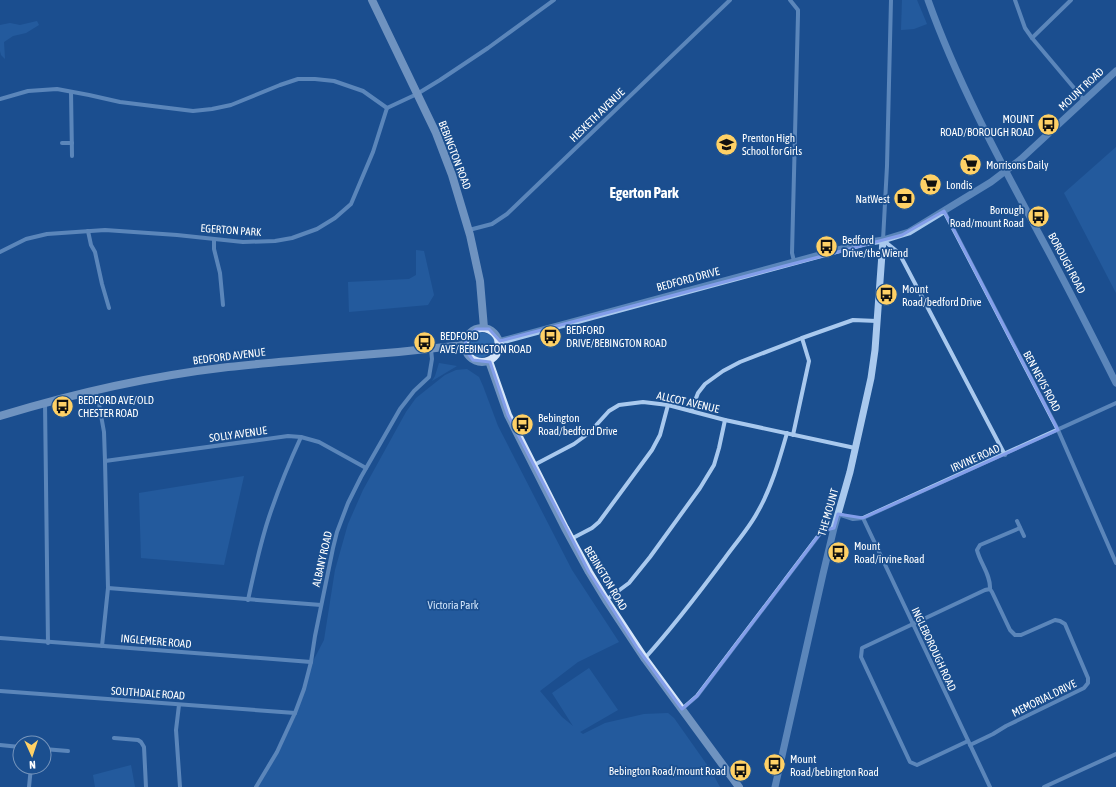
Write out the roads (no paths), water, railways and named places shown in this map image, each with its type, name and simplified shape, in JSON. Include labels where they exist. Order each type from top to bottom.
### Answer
[{"type":"main road","name":"BEBINGTON ROAD","points":[[372,0],[436,133],[452,175],[469,230],[480,281],[484,328]]},
{"type":"main road","points":[[484,328],[494,333],[498,342],[498,350],[489,360],[483,362],[473,360],[467,354],[464,345],[466,338],[471,332],[476,329],[484,328]]},
{"type":"main road","name":"BEDFORD AVENUE","points":[[0,416],[45,402],[95,390],[150,379],[228,367],[464,345]]},
{"type":"main road","name":"BEBINGTON ROAD","points":[[489,360],[508,415],[589,572],[645,659],[739,787]]},
{"type":"street","points":[[0,99],[28,91],[57,89],[120,102],[193,111],[231,105],[280,85],[298,80],[315,79],[334,82],[363,92],[387,108],[418,94],[488,48],[554,0]]},
{"type":"street","name":"HESKETH AVENUE","points":[[469,230],[492,224],[507,214],[730,0]]},
{"type":"street","points":[[790,0],[798,10],[792,253],[794,261]]},
{"type":"street","points":[[891,0],[887,166],[883,240],[898,252],[1005,454]]},
{"type":"street","name":"BOROUGH ROAD","points":[[928,0],[950,57],[978,118],[1116,383]]},
{"type":"street","points":[[1016,0],[1025,28],[1084,101]]},
{"type":"street","points":[[1032,38],[1071,0]]},
{"type":"street","name":"MOUNT ROAD","points":[[883,240],[909,232],[988,184],[1006,171],[1032,149],[1116,71]]},
{"type":"street","points":[[71,92],[72,156]]},
{"type":"street","name":"EGERTON PARK","points":[[0,252],[33,237],[47,234],[88,231],[105,230],[177,235],[243,242],[275,241],[292,238],[317,230],[335,218],[351,204],[373,152],[387,108]]},
{"type":"street","points":[[62,144],[72,143]]},
{"type":"street","name":"BEN NEVIS ROAD","points":[[944,211],[1058,430],[1116,563]]},
{"type":"street","points":[[88,231],[91,245],[95,252],[109,308]]},
{"type":"street","points":[[214,240],[214,249],[220,274],[224,305]]},
{"type":"street","name":"BEDFORD DRIVE","points":[[498,342],[864,242],[883,240]]},
{"type":"street","name":"THE MOUNT","points":[[775,787],[823,574],[850,472],[871,378],[878,321],[883,240]]},
{"type":"street","points":[[691,411],[698,393],[705,384],[722,371],[740,362],[853,320],[878,321]]},
{"type":"street","points":[[793,435],[809,361],[802,338]]},
{"type":"street","name":"ALBANY ROAD","points":[[256,787],[277,752],[295,714],[304,688],[311,662],[321,605],[337,532],[348,503],[400,409],[414,391],[429,377],[432,359],[431,349]]},
{"type":"street","points":[[95,390],[104,432],[105,461],[108,588],[102,646]]},
{"type":"street","points":[[45,402],[48,643]]},
{"type":"street","name":"ALLCOT AVENUE","points":[[534,465],[564,450],[589,433],[609,411],[619,405],[643,402],[668,406],[855,448]]},
{"type":"street","name":"IRVINE ROAD","points":[[863,518],[1116,403]]},
{"type":"street","points":[[571,539],[592,528],[599,522],[652,450],[660,435],[668,406]]},
{"type":"street","points":[[606,600],[629,583],[650,557],[700,488],[714,465],[725,420]]},
{"type":"street","points":[[645,659],[691,604],[757,514],[769,489],[779,462],[787,433]]},
{"type":"street","name":"SOLLY AVENUE","points":[[105,461],[288,436],[301,437],[319,442],[366,468]]},
{"type":"street","points":[[248,600],[269,517],[288,465],[301,437]]},
{"type":"street","points":[[838,514],[853,518],[863,518]]},
{"type":"street","name":"INGLEBOROUGH ROAD","points":[[863,518],[990,787]]},
{"type":"street","points":[[1017,521],[1024,536]]},
{"type":"street","points":[[682,709],[697,696],[822,531],[834,528]]},
{"type":"street","points":[[969,743],[917,765],[910,762],[861,657],[862,648],[990,589],[989,579],[978,550],[980,545],[1020,528]]},
{"type":"street","points":[[108,588],[321,605]]},
{"type":"street","name":"MEMORIAL DRIVE","points":[[969,743],[993,734],[1006,726],[1084,688],[1088,683],[1088,678],[1065,624],[1055,620],[1021,635],[1015,635],[1010,630],[990,589]]},
{"type":"street","name":"INGLEMERE ROAD","points":[[0,638],[48,643],[311,662]]},
{"type":"street","name":"SOUTHDALE ROAD","points":[[0,691],[295,714]]},
{"type":"street","points":[[179,705],[176,730],[180,787]]},
{"type":"street","points":[[114,738],[138,740],[141,742],[144,747],[146,787]]},
{"type":"street","points":[[0,745],[12,746]]},
{"type":"street","points":[[52,749],[68,751]]},
{"type":"street","points":[[1044,787],[1116,754]]},
{"type":"street","points":[[29,787],[30,775]]},
{"type":"place","name":"MOUNT ROAD/BOROUGH ROAD","points":[[1049,125]]},
{"type":"place","name":"Prenton High School for Girls","points":[[726,144]]},
{"type":"place","name":"Morrisons Daily","points":[[970,165]]},
{"type":"place","name":"Londis","points":[[930,185]]},
{"type":"place","name":"NatWest","points":[[905,199]]},
{"type":"place","name":"Borough Road/mount Road","points":[[1039,216]]},
{"type":"place","name":"Bedford Drive/the Wiend","points":[[827,246]]},
{"type":"place","name":"Mount Road/bedford Drive","points":[[886,295]]},
{"type":"place","name":"BEDFORD DRIVE/BEBINGTON ROAD","points":[[550,336]]},
{"type":"place","name":"BEDFORD AVE/BEBINGTON ROAD","points":[[424,342]]},
{"type":"place","name":"BEDFORD AVE/OLD CHESTER ROAD","points":[[63,406]]},
{"type":"place","name":"Bebington Road/bedford Drive","points":[[522,424]]},
{"type":"place","name":"Mount Road/irvine Road","points":[[839,552]]},
{"type":"place","name":"Mount Road/bebington Road","points":[[775,765]]},
{"type":"place","name":"Bebington Road/mount Road","points":[[741,771]]},
{"type":"district","name":"Egerton Park","points":[[644,193]]},
{"type":"park label","name":"Victoria Park","points":[[453,605]]}]
